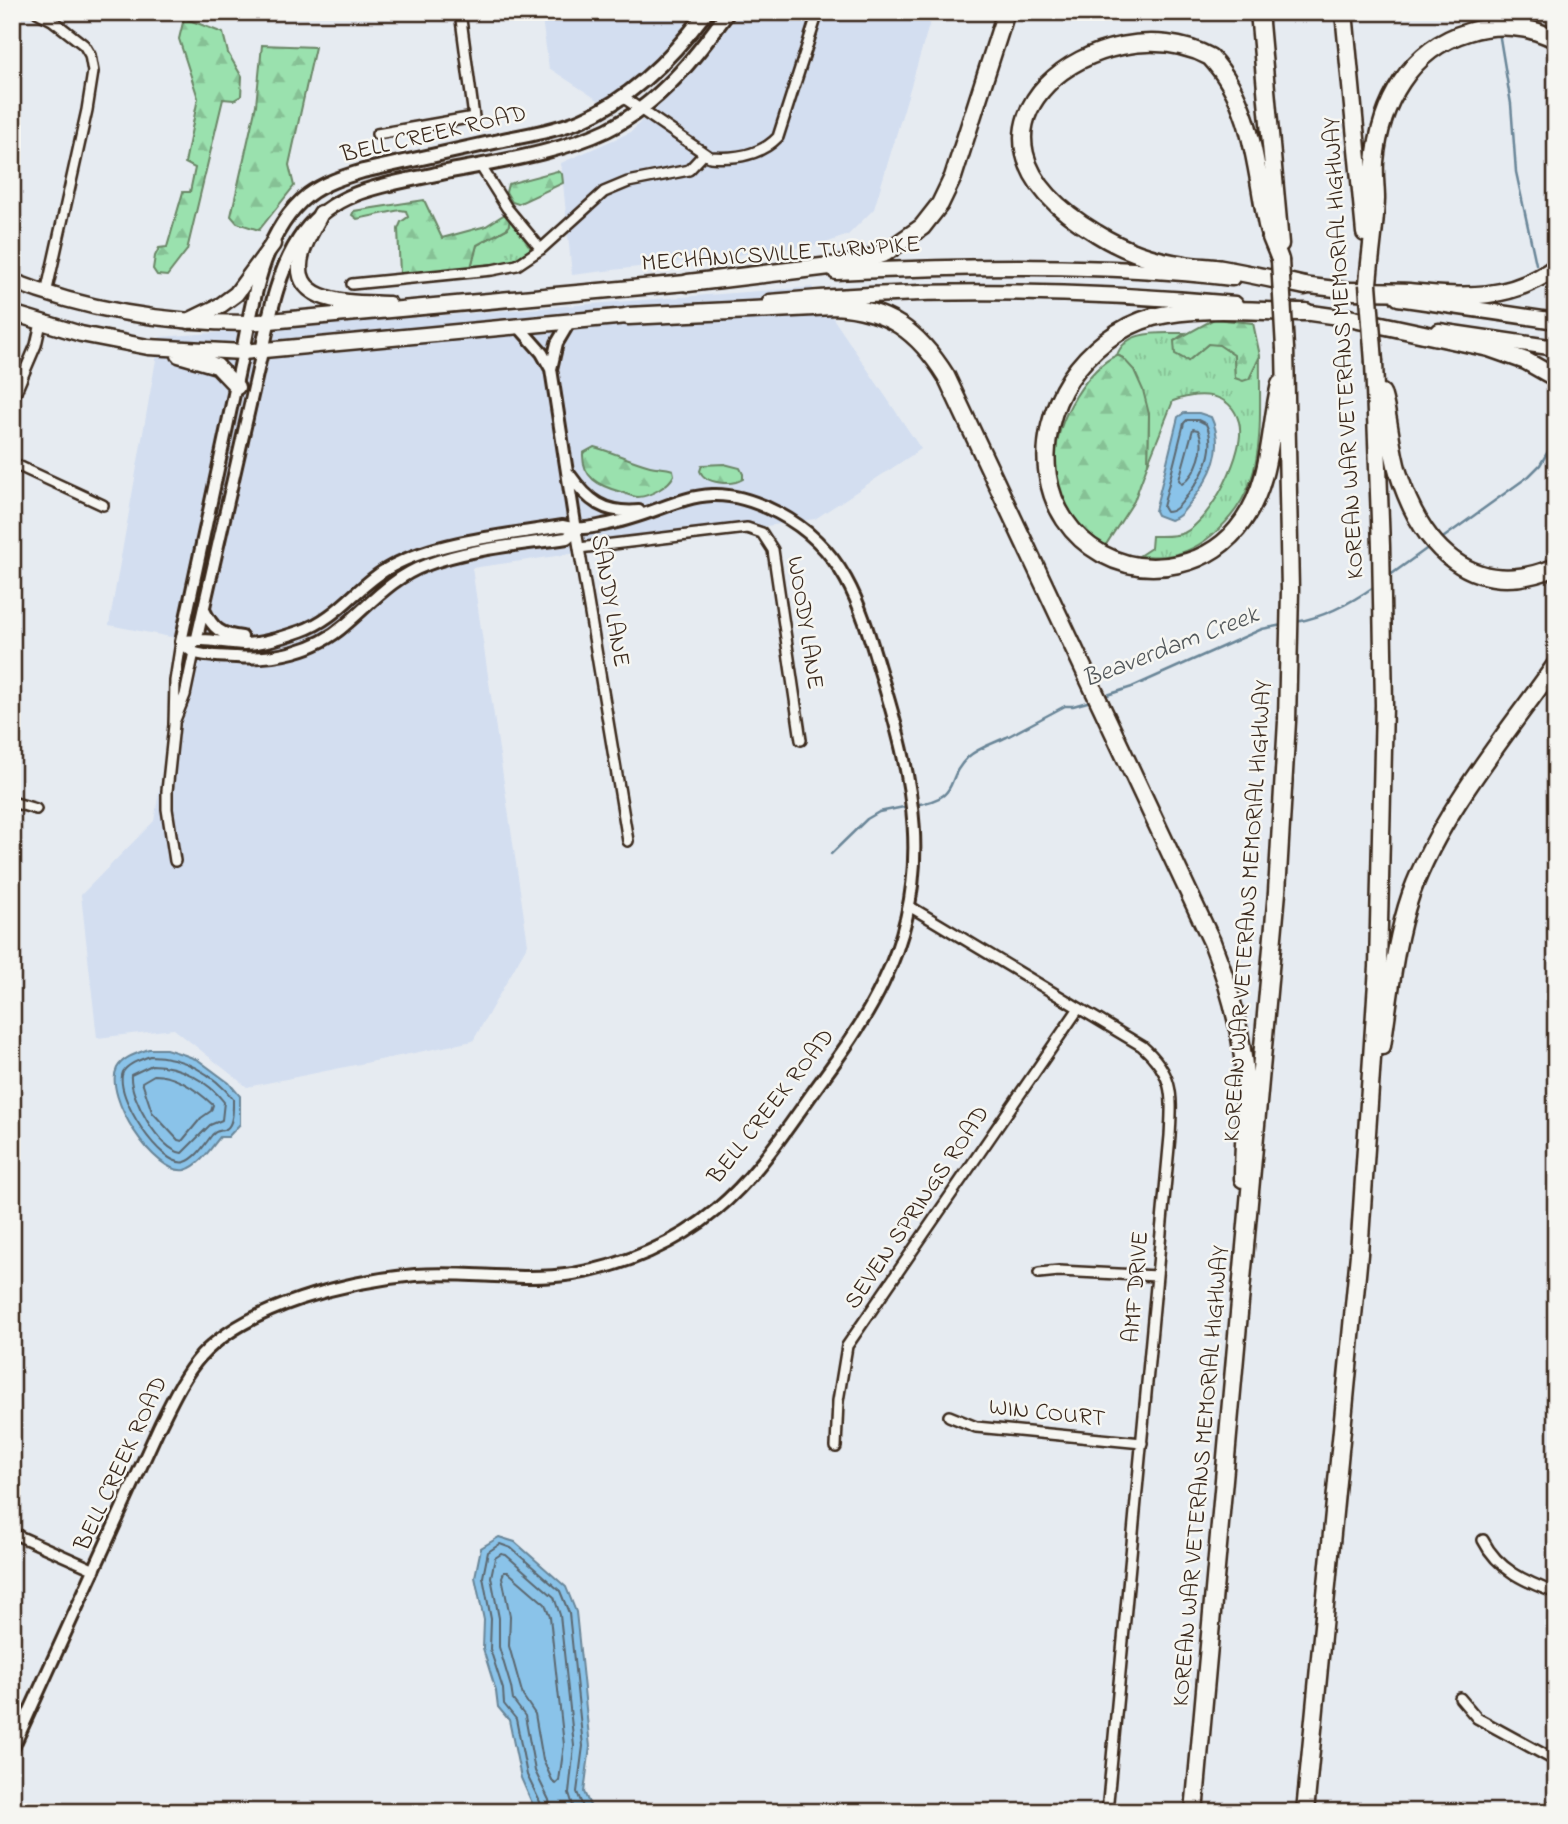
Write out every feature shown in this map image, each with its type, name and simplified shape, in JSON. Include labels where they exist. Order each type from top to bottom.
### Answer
[{"type":"highway","points":[[688,283],[855,263],[885,253],[922,227],[940,204],[953,177],[1006,12]]},
{"type":"highway","points":[[1259,12],[1275,238]]},
{"type":"highway","name":"KOREAN WAR VETERANS MEMORIAL HIGHWAY","points":[[1305,1812],[1368,1139],[1378,967],[1382,829],[1383,620],[1374,364],[1368,284],[1368,238],[1344,12]]},
{"type":"highway","points":[[1368,238],[1376,200],[1374,166],[1390,102],[1399,84],[1419,60],[1436,46],[1465,32],[1500,26],[1523,28],[1552,38]]},
{"type":"highway","points":[[1164,28],[1198,46],[1219,68],[1233,92],[1249,132],[1260,177],[1266,223],[1275,238]]},
{"type":"highway","points":[[1041,68],[1027,98],[1025,141],[1032,168],[1039,182],[1063,210],[1096,234],[1159,260],[1305,286]]},
{"type":"highway","points":[[321,213],[305,244],[300,262],[304,281],[316,294],[333,300],[429,307]]},
{"type":"highway","name":"KOREAN WAR VETERANS MEMORIAL HIGHWAY","points":[[1194,1812],[1275,916],[1288,668],[1290,590],[1285,357],[1280,260],[1275,238]]},
{"type":"highway","points":[[187,321],[221,305],[236,294],[273,244]]},
{"type":"highway","points":[[1349,291],[1409,292],[1453,297],[1485,295],[1523,285],[1556,267]]},
{"type":"highway","name":"MECHANICSVILLE TURNPIKE","points":[[12,281],[46,294],[129,314],[187,321],[248,323],[835,272],[1016,268],[1166,273],[1305,286],[1556,321]]},
{"type":"highway","name":"MECHANICSVILLE TURNPIKE","points":[[12,313],[103,339],[161,348],[262,352],[831,296],[989,291],[1143,296],[1306,312],[1556,348]]},
{"type":"highway","points":[[628,316],[855,307],[890,319],[910,332],[930,352],[946,376],[1226,977],[1235,1010],[1245,1093],[1244,1263]]},
{"type":"highway","points":[[1285,357],[1274,409],[1269,452],[1256,497],[1234,532],[1214,550],[1172,566],[1140,567],[1108,557],[1094,549],[1072,530],[1061,516],[1053,499],[1045,464],[1050,424],[1064,388],[1100,345],[1131,326],[1175,313],[1211,309],[1306,312]]},
{"type":"highway","points":[[1349,318],[1489,348],[1526,361],[1556,378]]},
{"type":"highway","points":[[161,348],[217,366],[237,387]]},
{"type":"highway","points":[[1374,364],[1390,421],[1398,472],[1425,533],[1443,553],[1468,569],[1500,578],[1542,573],[1556,567]]},
{"type":"highway","points":[[1368,1139],[1394,961],[1404,917],[1416,882],[1434,842],[1457,805],[1556,664]]},
{"type":"main road","name":"BELL CREEK ROAD","points":[[243,352],[259,281],[273,244],[297,205],[310,194],[334,180],[570,124],[596,113],[659,67],[706,12]]},
{"type":"main road","name":"BELL CREEK ROAD","points":[[262,352],[277,290],[292,251],[302,234],[321,213],[360,191],[553,148],[594,136],[640,108],[679,75],[728,12]]},
{"type":"street","points":[[37,12],[54,16],[84,45],[90,55],[93,72],[46,294]]},
{"type":"street","points":[[377,134],[474,117],[460,12]]},
{"type":"street","points":[[621,96],[710,157],[727,158],[760,152],[778,136],[818,12]]},
{"type":"street","points":[[352,284],[510,267],[524,262],[604,192],[628,182],[689,170],[704,154]]},
{"type":"street","points":[[480,165],[506,208],[541,249]]},
{"type":"street","name":"SANDY LANE","points":[[551,369],[557,343],[570,321]]},
{"type":"street","points":[[12,401],[36,345],[41,323]]},
{"type":"street","name":"SANDY LANE","points":[[519,327],[542,352],[551,369],[628,841]]},
{"type":"street","name":"BELL CREEK ROAD","points":[[12,1750],[144,1458],[180,1386],[190,1370],[214,1344],[251,1320],[296,1300],[364,1284],[416,1275],[532,1277],[575,1274],[599,1268],[669,1241],[713,1213],[733,1195],[764,1158],[853,1037],[895,957],[909,906],[915,839],[906,761],[858,600],[836,562],[822,545],[795,523],[761,505],[733,496],[695,496],[608,524],[576,530],[563,526],[457,543],[410,558],[377,576],[340,610],[304,630],[247,644],[198,638],[181,642],[243,352]]},
{"type":"street","name":"BELL CREEK ROAD","points":[[262,352],[194,652],[244,658],[294,653],[334,635],[404,574],[450,556],[567,538],[576,530]]},
{"type":"street","points":[[12,463],[103,505]]},
{"type":"street","points":[[566,470],[581,491],[604,507],[624,513],[652,510]]},
{"type":"street","name":"WOODY LANE","points":[[579,548],[747,528],[762,533],[773,550],[802,740]]},
{"type":"street","points":[[204,609],[210,623],[222,633],[272,639]]},
{"type":"street","points":[[174,725],[185,695],[194,652],[181,642],[175,681],[167,809],[175,861]]},
{"type":"street","points":[[12,802],[36,809]]},
{"type":"street","name":"AMF DRIVE","points":[[909,906],[1079,1007],[1151,1054],[1161,1066],[1171,1086],[1170,1136],[1107,1812]]},
{"type":"street","name":"SEVEN SPRINGS ROAD","points":[[836,1447],[838,1401],[847,1346],[1079,1007]]},
{"type":"street","points":[[1039,1273],[1059,1271],[1157,1276]]},
{"type":"street","name":"WIN COURT","points":[[949,1416],[976,1427],[1142,1443]]},
{"type":"street","points":[[12,1532],[95,1570]]},
{"type":"street","points":[[1483,1540],[1492,1555],[1509,1571],[1556,1593]]},
{"type":"street","points":[[1460,1698],[1477,1718],[1556,1761]]},
{"type":"street","points":[[1551,1812],[1556,1802]]},
{"type":"shaded area","points":[[541,12],[706,12],[692,31],[607,106],[549,68]]},
{"type":"shaded area","points":[[742,12],[933,12],[874,209],[848,235],[820,245],[572,275],[561,163],[631,132]]},
{"type":"shaded area","points":[[812,287],[921,449],[815,519],[472,568],[528,944],[473,1041],[247,1087],[174,1029],[97,1038],[81,895],[154,821],[186,640],[109,625],[160,337]]},
{"type":"green space","points":[[184,18],[223,33],[228,53],[242,77],[241,96],[234,100],[223,99],[187,250],[167,276],[157,275],[153,269],[155,256],[159,248],[167,247],[183,192],[190,192],[195,168],[185,163],[198,98],[179,39]]},
{"type":"green space","points":[[262,45],[315,47],[289,165],[294,186],[259,230],[237,223],[231,216],[256,105]]},
{"type":"green space","points":[[557,171],[562,174],[563,183],[518,204],[512,202],[506,192],[508,184]]},
{"type":"green space","points":[[424,200],[442,238],[486,226],[505,214],[510,219],[508,228],[477,245],[471,267],[400,274],[398,229],[401,222],[408,217],[406,211],[357,219],[352,215],[354,211]]},
{"type":"green space","points":[[510,219],[532,250],[516,261],[471,267],[477,245],[508,228]]},
{"type":"green space","points":[[1214,319],[1253,323],[1260,356],[1249,379],[1243,381],[1235,378],[1234,355],[1219,345],[1208,344],[1188,361],[1175,354],[1174,341]]},
{"type":"green space","points":[[1185,333],[1174,341],[1188,361],[1208,344],[1219,344],[1234,355],[1235,378],[1249,379],[1260,356],[1260,418],[1255,465],[1238,506],[1218,530],[1194,547],[1180,553],[1139,556],[1151,548],[1152,536],[1173,536],[1194,526],[1225,483],[1238,449],[1240,434],[1235,412],[1228,404],[1212,396],[1192,396],[1173,401],[1148,463],[1149,414],[1123,358],[1117,355],[1122,346],[1137,336]]},
{"type":"green space","points":[[1117,355],[1134,370],[1143,390],[1149,414],[1148,463],[1134,501],[1105,546],[1072,515],[1062,497],[1055,458],[1065,417],[1076,396],[1094,372]]},
{"type":"green space","points":[[594,447],[653,467],[673,470],[674,475],[664,487],[643,496],[613,490],[593,480],[585,469],[583,453]]},
{"type":"green space","points":[[724,464],[740,468],[743,479],[732,483],[713,481],[700,471],[702,465]]},
{"type":"water","points":[[1184,413],[1199,413],[1211,417],[1217,440],[1216,451],[1210,473],[1198,493],[1182,513],[1170,520],[1157,515],[1155,511],[1178,417]]},
{"type":"water","points":[[149,1049],[166,1049],[198,1060],[229,1083],[240,1096],[240,1124],[228,1137],[220,1137],[200,1161],[185,1170],[173,1168],[147,1147],[124,1114],[118,1096],[115,1080],[117,1068],[127,1058]]},
{"type":"water","points":[[499,1537],[515,1542],[566,1587],[576,1612],[590,1747],[584,1792],[593,1812],[536,1812],[521,1778],[509,1720],[498,1707],[483,1649],[484,1620],[475,1577],[481,1548]]},
{"type":"waterway","name":"Beaverdam Creek","points":[[1497,12],[1498,22]]},
{"type":"waterway","name":"Beaverdam Creek","points":[[1499,32],[1511,104],[1516,172],[1536,264]]},
{"type":"waterway","name":"Beaverdam Creek","points":[[1440,540],[1529,476],[1540,465],[1556,438]]},
{"type":"waterway","name":"Beaverdam Creek","points":[[1389,576],[1429,547]]},
{"type":"waterway","name":"Beaverdam Creek","points":[[1296,622],[1337,608],[1375,586]]},
{"type":"waterway","name":"Beaverdam Creek","points":[[1104,696],[1132,687],[1262,629],[1282,625]]},
{"type":"waterway","name":"Beaverdam Creek","points":[[915,805],[940,797],[946,792],[960,766],[976,751],[1065,706],[1091,701]]},
{"type":"waterway","name":"Beaverdam Creek","points":[[831,854],[867,819],[879,812],[909,806]]}]
